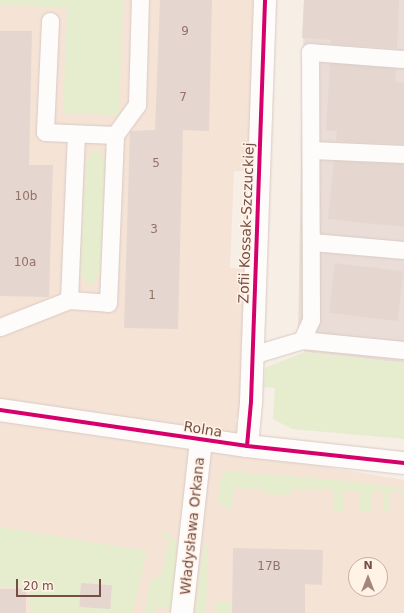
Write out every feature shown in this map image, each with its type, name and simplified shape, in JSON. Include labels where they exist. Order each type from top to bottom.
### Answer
[{"type":"street","name":"Zofii Kossak-Szczuckiej","points":[[247,446],[252,355],[265,0]]},
{"type":"street","name":"Rolna","points":[[0,410],[201,440],[404,463]]},
{"type":"street","name":"Władysława Orkana","points":[[182,613],[201,440]]},
{"type":"lane","points":[[0,327],[68,300],[108,303],[115,135],[137,105],[140,0]]},
{"type":"lane","points":[[50,21],[45,132],[115,135]]},
{"type":"lane","points":[[302,340],[311,320],[312,150],[310,52],[404,59]]},
{"type":"lane","points":[[68,300],[76,134]]},
{"type":"lane","points":[[312,150],[404,154]]},
{"type":"lane","points":[[312,242],[404,250]]},
{"type":"lane","points":[[252,355],[302,340],[404,350]]},
{"type":"shaded area","points":[[0,0],[256,0],[250,171],[234,171],[230,268],[247,269],[240,411],[235,421],[262,456],[404,480],[404,613],[0,613]]},
{"type":"shaded area","points":[[304,0],[404,0],[404,363],[305,352],[298,338]]},
{"type":"green space","points":[[0,0],[123,0],[119,115],[63,113],[67,8],[0,5]]},
{"type":"green space","points":[[97,147],[105,162],[100,274],[90,287],[80,272],[86,162]]},
{"type":"green space","points":[[305,352],[404,363],[404,439],[292,429],[273,419],[275,388],[264,387],[265,368]]},
{"type":"green space","points":[[228,471],[349,481],[404,489],[404,513],[402,492],[390,492],[390,512],[383,512],[383,492],[371,491],[371,512],[359,512],[359,491],[343,490],[343,512],[333,512],[333,490],[291,490],[290,495],[264,494],[264,489],[233,488],[232,509],[226,508],[218,502],[221,477]]},
{"type":"green space","points":[[0,527],[147,551],[133,613],[29,613],[30,588],[0,587]]},
{"type":"green space","points":[[163,531],[177,542],[173,610],[156,606],[155,613],[144,613],[151,577],[160,578],[169,540],[162,538]]},
{"type":"green space","points":[[208,541],[206,613],[195,613],[203,550]]},
{"type":"green space","points":[[215,601],[231,602],[230,613],[214,613]]},
{"type":"building","points":[[160,0],[212,0],[209,131],[183,130],[178,329],[124,328],[130,131],[155,130]]},
{"type":"building","points":[[304,0],[399,0],[397,48],[331,44],[331,40],[302,38]]},
{"type":"building","points":[[0,31],[32,31],[29,165],[53,165],[49,297],[0,296]]},
{"type":"building","points":[[330,63],[396,68],[395,82],[404,83],[404,144],[336,141],[337,131],[326,130]]},
{"type":"building","points":[[334,161],[404,164],[404,227],[328,219]]},
{"type":"building","points":[[335,263],[403,271],[397,321],[329,313]]},
{"type":"building","points":[[233,548],[323,550],[322,585],[305,584],[305,613],[232,613]]},
{"type":"building","points":[[81,583],[112,585],[110,609],[79,607]]},
{"type":"building","points":[[0,589],[26,589],[26,613],[0,613]]},
{"type":"cycle path","points":[[247,446],[251,402],[265,0]]},
{"type":"cycle path","points":[[0,410],[247,446],[404,463]]}]
